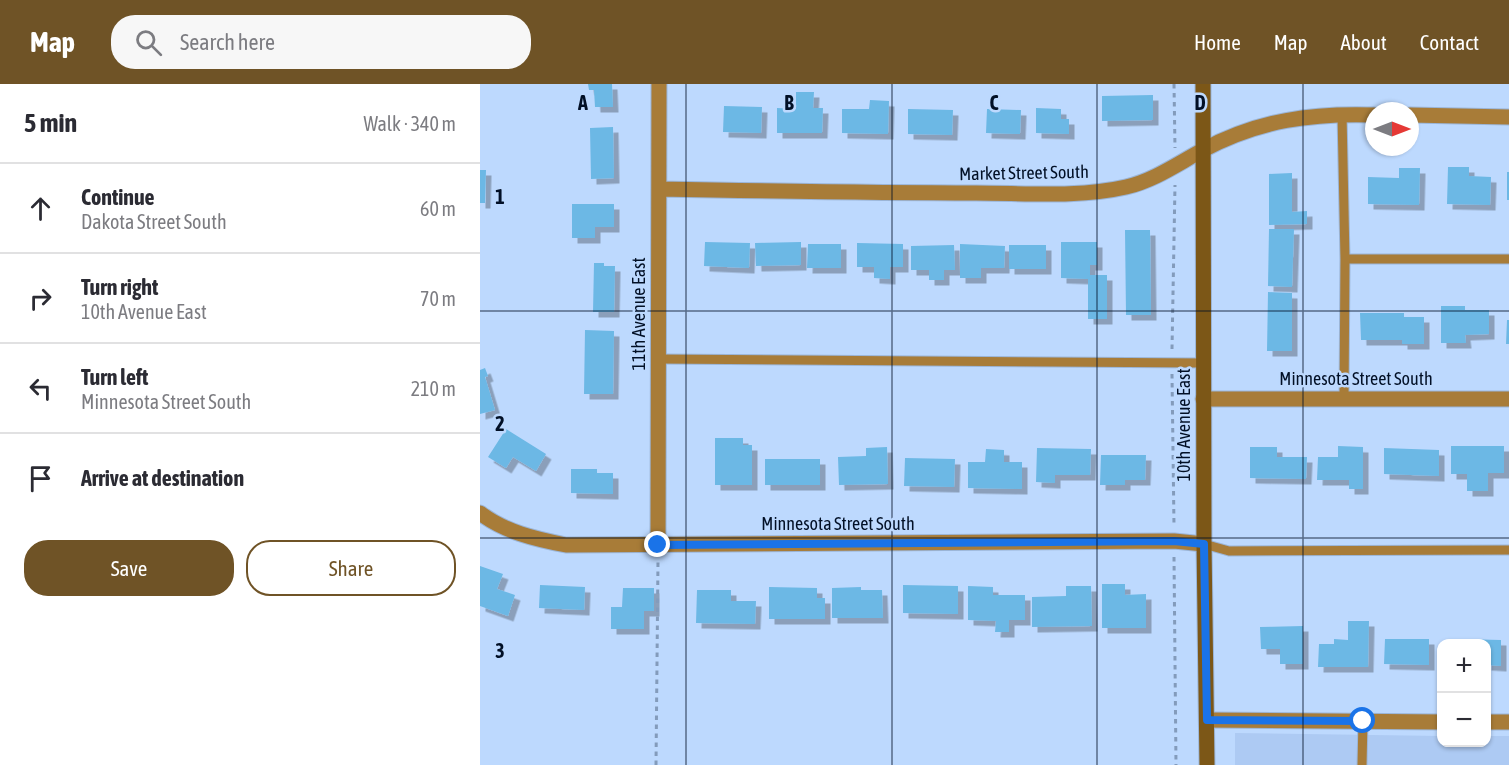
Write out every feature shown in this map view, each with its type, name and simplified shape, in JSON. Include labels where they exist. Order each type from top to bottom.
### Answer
[{"type":"main road","name":"10th Avenue East","points":[[1203,84],[1203,399],[1207,765]]},
{"type":"street","name":"11th Avenue East","points":[[658,545],[659,84]]},
{"type":"street","name":"Market Street South","points":[[658,189],[1066,193],[1125,187],[1149,180],[1175,168],[1203,150],[1248,130],[1274,122],[1308,116],[1365,115]]},
{"type":"street","points":[[1419,115],[1509,117]]},
{"type":"street","name":"Minnesota Street South","points":[[1203,399],[1509,399]]},
{"type":"street","name":"Minnesota Street South","points":[[480,513],[510,531],[566,545],[1174,541],[1204,544]]},
{"type":"street","points":[[1207,720],[1437,722]]},
{"type":"street","points":[[1491,722],[1509,722]]},
{"type":"lane","points":[[1342,114],[1345,259],[1344,399]]},
{"type":"lane","points":[[1345,259],[1509,259]]},
{"type":"lane","points":[[658,359],[1203,363]]},
{"type":"lane","points":[[1204,544],[1229,551],[1509,550]]},
{"type":"lane","points":[[1362,765],[1363,721]]},
{"type":"path","points":[[1174,84],[1172,363],[1176,765]]},
{"type":"path","points":[[656,765],[658,545]]},
{"type":"shaded area","points":[[1235,733],[1437,736],[1437,747],[1491,747],[1491,736],[1509,736],[1509,765],[1235,765]]},
{"type":"building","points":[[588,84],[612,84],[613,107],[595,107],[594,90],[589,90]]},
{"type":"building","points":[[796,92],[814,92],[813,108],[823,108],[822,133],[777,133],[777,108],[796,109]]},
{"type":"building","points":[[1153,95],[1153,120],[1102,121],[1102,96]]},
{"type":"building","points":[[870,100],[889,101],[888,134],[842,133],[842,109],[869,109]]},
{"type":"building","points":[[724,106],[762,107],[761,133],[723,132]]},
{"type":"building","points":[[1036,108],[1061,109],[1061,119],[1069,119],[1069,134],[1036,133]]},
{"type":"building","points":[[908,109],[953,110],[952,135],[908,134]]},
{"type":"building","points":[[987,109],[1021,110],[1020,134],[986,133]]},
{"type":"building","points":[[613,127],[614,178],[591,179],[590,128]]},
{"type":"building","points":[[1448,167],[1469,167],[1469,176],[1491,177],[1490,205],[1447,204]]},
{"type":"building","points":[[1399,168],[1420,168],[1419,205],[1368,204],[1368,177],[1399,178]]},
{"type":"building","points":[[480,170],[486,170],[485,203],[480,203]]},
{"type":"building","points":[[1507,172],[1509,172],[1509,200],[1507,200]]},
{"type":"building","points":[[1292,173],[1292,212],[1307,211],[1307,224],[1269,225],[1269,174]]},
{"type":"building","points":[[572,204],[614,204],[614,227],[595,227],[595,238],[572,238]]},
{"type":"building","points":[[1269,229],[1294,229],[1292,287],[1268,286]]},
{"type":"building","points":[[1125,230],[1150,230],[1151,315],[1126,315]]},
{"type":"building","points":[[705,242],[750,243],[749,268],[704,266]]},
{"type":"building","points":[[801,242],[801,265],[756,266],[755,243]]},
{"type":"building","points":[[1061,242],[1097,242],[1097,265],[1090,265],[1090,275],[1107,275],[1107,319],[1088,319],[1088,279],[1061,278]]},
{"type":"building","points":[[857,243],[903,244],[903,267],[890,267],[890,279],[874,278],[874,267],[857,267]]},
{"type":"building","points":[[808,244],[841,244],[841,268],[807,268]]},
{"type":"building","points":[[960,244],[1005,246],[1004,268],[981,268],[981,278],[960,278]]},
{"type":"building","points":[[954,245],[955,270],[944,270],[944,280],[929,280],[929,270],[911,270],[911,246]]},
{"type":"building","points":[[1009,245],[1046,245],[1046,269],[1009,269]]},
{"type":"building","points":[[594,263],[615,266],[614,312],[593,312]]},
{"type":"building","points":[[1268,292],[1292,293],[1292,351],[1267,351]]},
{"type":"building","points":[[1441,306],[1465,306],[1465,310],[1489,310],[1489,334],[1465,335],[1466,343],[1441,343]]},
{"type":"building","points":[[1360,313],[1404,313],[1404,317],[1424,317],[1424,344],[1402,344],[1402,340],[1361,340]]},
{"type":"building","points":[[1507,320],[1509,320],[1509,344],[1506,344]]},
{"type":"building","points":[[585,330],[614,331],[613,394],[584,394]]},
{"type":"building","points":[[485,368],[488,376],[485,377],[495,410],[480,414],[480,370]]},
{"type":"building","points":[[506,429],[546,454],[536,471],[513,457],[506,468],[488,457]]},
{"type":"building","points":[[715,438],[743,438],[743,445],[752,445],[752,485],[715,485]]},
{"type":"building","points":[[1338,446],[1363,447],[1363,489],[1349,489],[1349,480],[1317,480],[1318,457],[1338,457]]},
{"type":"building","points":[[1451,446],[1504,446],[1504,473],[1488,473],[1488,491],[1467,491],[1467,474],[1451,474]]},
{"type":"building","points":[[887,447],[888,484],[839,485],[838,457],[866,456],[866,448]]},
{"type":"building","points":[[1250,447],[1277,447],[1277,457],[1307,457],[1306,479],[1250,478]]},
{"type":"building","points":[[1037,448],[1091,449],[1090,475],[1055,475],[1055,483],[1036,482]]},
{"type":"building","points":[[1384,448],[1439,450],[1439,476],[1384,474]]},
{"type":"building","points":[[986,449],[1004,450],[1004,462],[1022,462],[1022,489],[968,488],[968,462],[985,462]]},
{"type":"building","points":[[1101,455],[1146,455],[1145,480],[1125,480],[1125,485],[1100,485]]},
{"type":"building","points":[[905,458],[955,459],[954,487],[904,486]]},
{"type":"building","points":[[765,459],[820,459],[820,485],[765,485]]},
{"type":"building","points":[[571,469],[597,469],[597,473],[613,473],[613,494],[571,493]]},
{"type":"building","points":[[480,566],[503,574],[497,589],[515,595],[508,616],[480,606]]},
{"type":"building","points":[[1102,584],[1125,584],[1125,595],[1146,594],[1146,628],[1102,628]]},
{"type":"building","points":[[540,585],[585,587],[584,610],[539,608]]},
{"type":"building","points":[[903,585],[958,586],[958,614],[903,613]]},
{"type":"building","points":[[968,586],[993,587],[993,595],[1025,595],[1025,620],[1009,620],[1009,632],[995,632],[996,621],[968,620]]},
{"type":"building","points":[[1066,586],[1091,586],[1092,626],[1032,627],[1032,597],[1066,596]]},
{"type":"building","points":[[769,587],[817,588],[817,598],[825,598],[825,619],[769,619]]},
{"type":"building","points":[[861,587],[861,590],[882,590],[883,618],[832,618],[832,588]]},
{"type":"building","points":[[623,588],[654,588],[654,611],[644,611],[644,629],[611,629],[611,607],[622,607]]},
{"type":"building","points":[[697,590],[731,590],[731,601],[756,601],[755,624],[696,623]]},
{"type":"building","points":[[1348,621],[1369,621],[1368,667],[1318,667],[1319,644],[1334,644],[1334,639],[1348,640]]},
{"type":"building","points":[[1303,626],[1303,664],[1280,664],[1280,649],[1261,649],[1260,627]]},
{"type":"building","points":[[1385,639],[1429,639],[1429,665],[1384,664]]},
{"type":"building","points":[[1491,640],[1501,640],[1501,666],[1491,665]]},
{"type":"route","points":[[658,545],[1174,541],[1204,544],[1207,720],[1363,721]]}]
